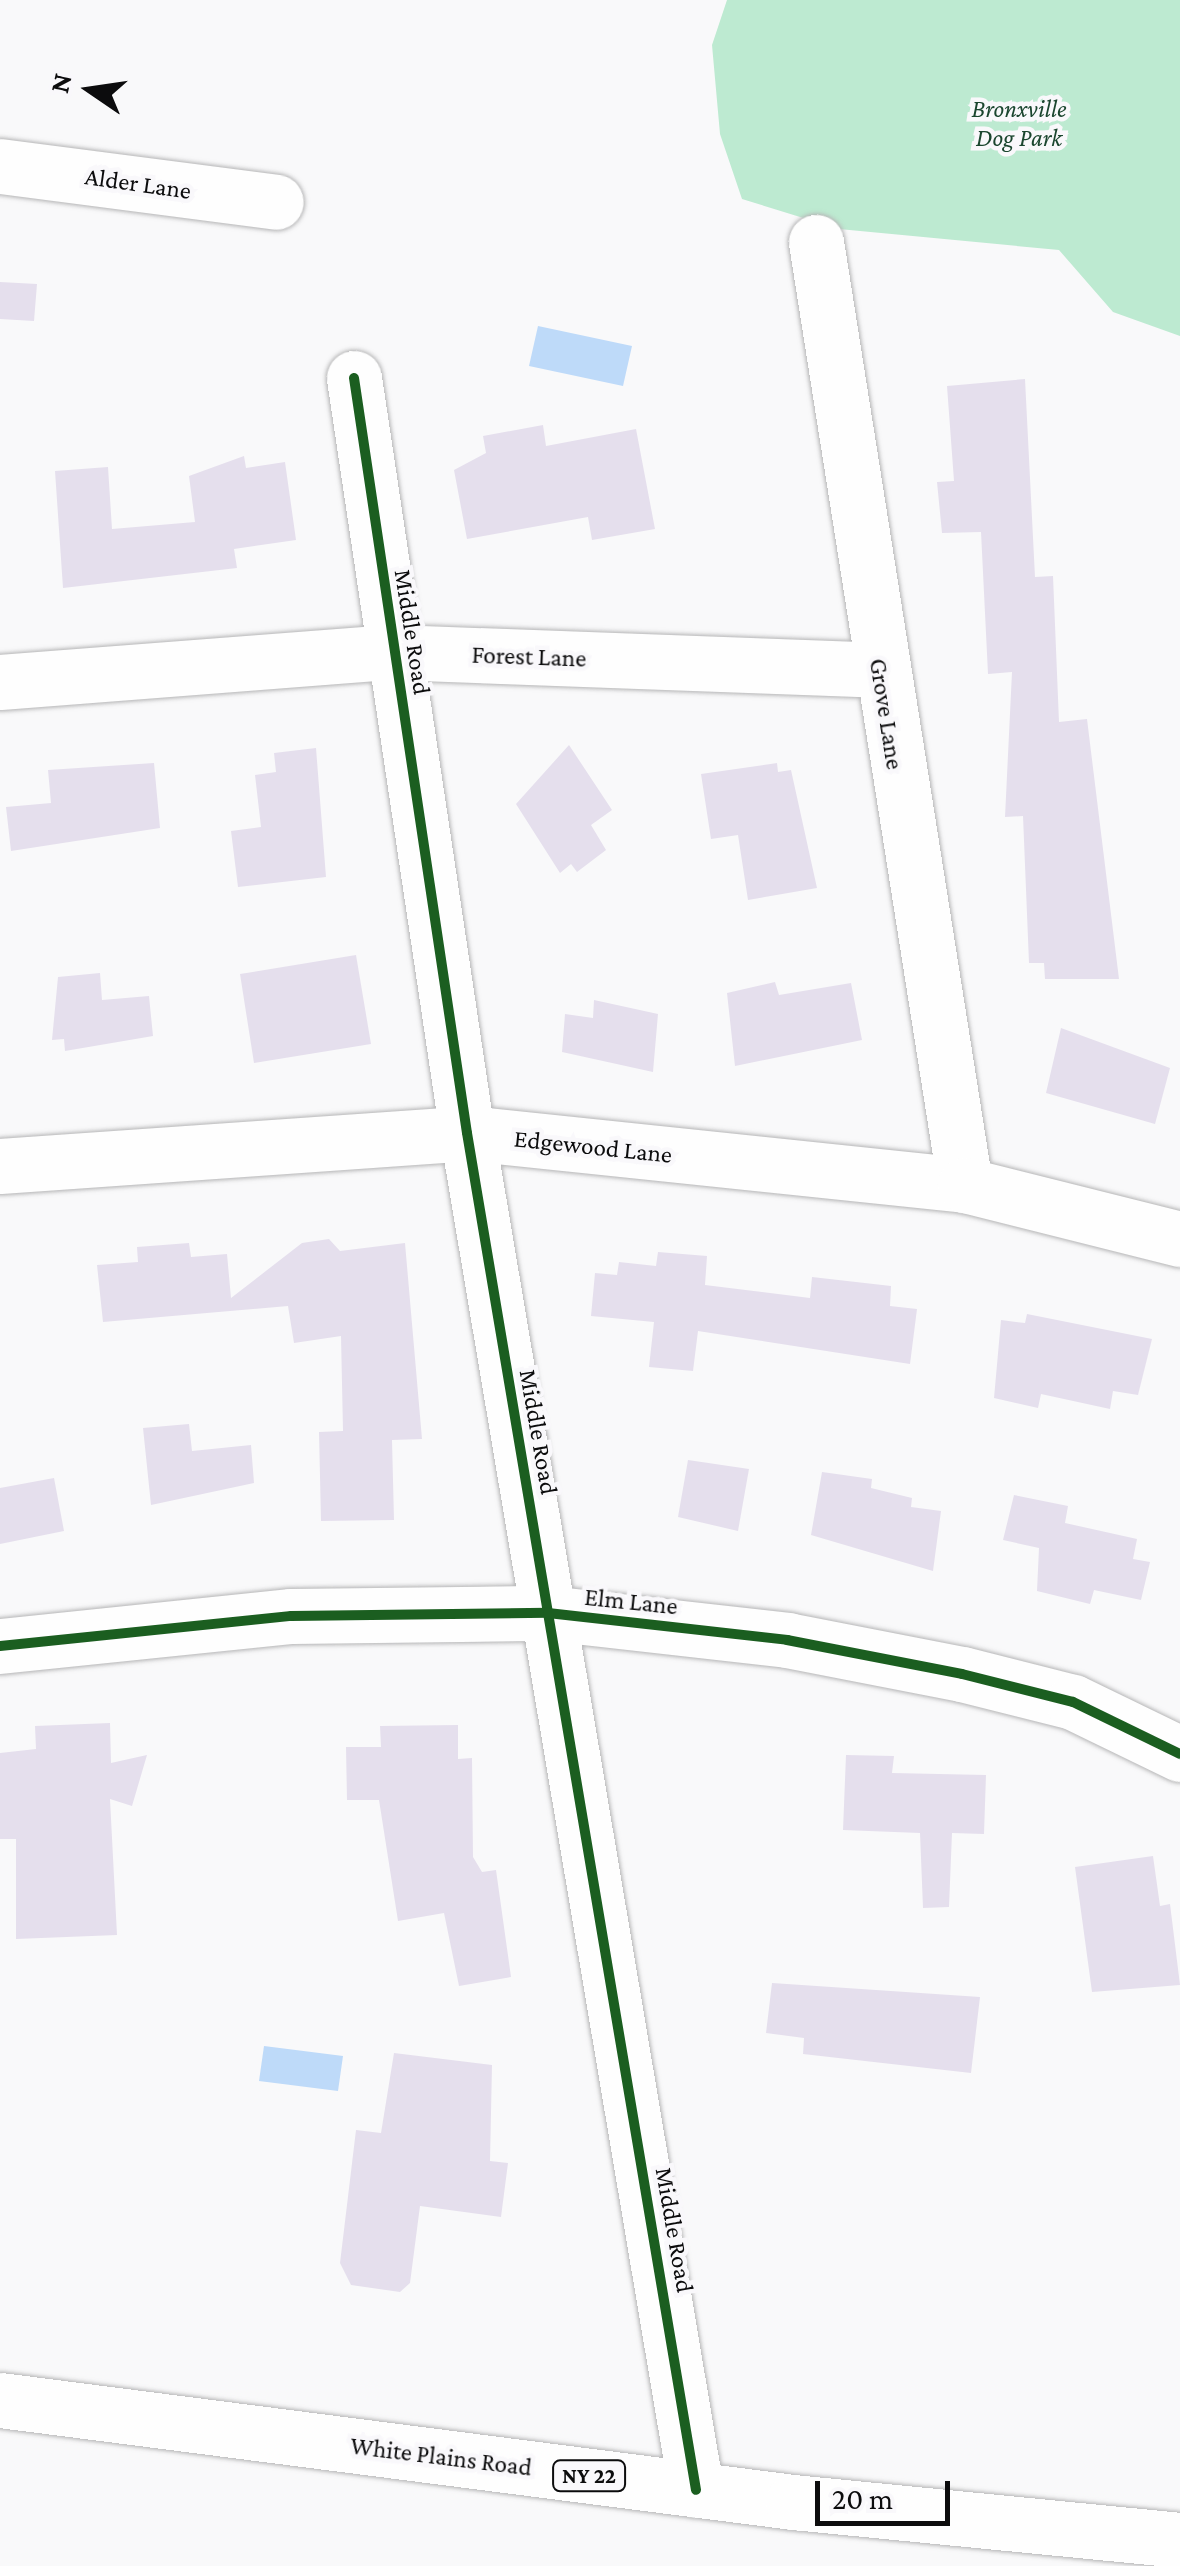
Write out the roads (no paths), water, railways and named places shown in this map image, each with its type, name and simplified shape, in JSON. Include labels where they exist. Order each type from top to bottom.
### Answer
[{"type":"street","name":"Alder Lane","points":[[0,166],[276,202]]},
{"type":"street","name":"Grove Lane","points":[[816,242],[879,670],[965,1185]]},
{"type":"street","name":"Middle Road","points":[[354,378],[467,1132],[696,2490]]},
{"type":"street","name":"Forest Lane","points":[[0,682],[394,652],[879,670]]},
{"type":"street","name":"Edgewood Lane","points":[[0,1166],[467,1132],[965,1185],[1180,1238]]},
{"type":"street","name":"Elm Lane","points":[[0,1646],[290,1616],[548,1614],[787,1640],[962,1674],[1073,1702],[1180,1754]]},
{"type":"street","name":"White Plains Road","points":[[0,2400],[696,2490],[1082,2550],[1180,2540]]},
{"type":"water","points":[[538,326],[632,346],[623,386],[529,366]]},
{"type":"water","points":[[264,2046],[343,2056],[338,2091],[259,2081]]},
{"type":"park label","name":"Bronxville Dog Park","points":[[1019,124]]}]
